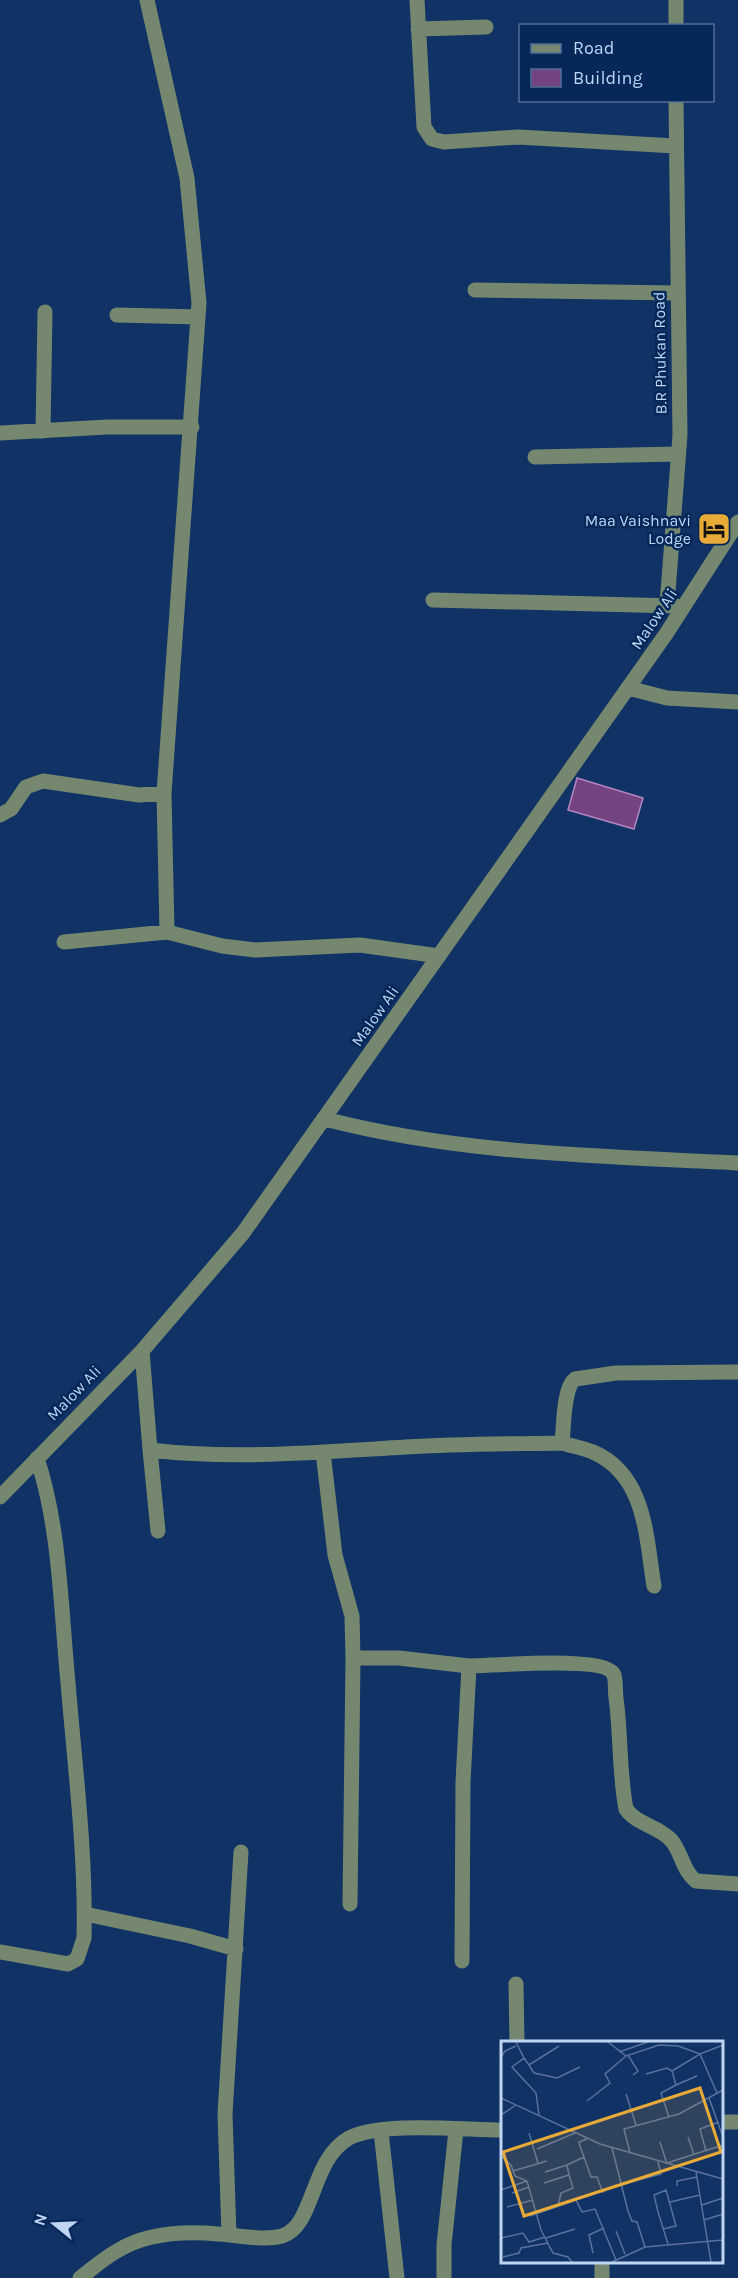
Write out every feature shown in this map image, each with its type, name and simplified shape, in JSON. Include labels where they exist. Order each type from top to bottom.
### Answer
[{"type":"street","points":[[147,0],[188,178],[198,317],[192,427],[164,793],[167,932]]},
{"type":"street","points":[[417,0],[424,127],[432,139],[444,142],[518,137],[675,146]]},
{"type":"street","points":[[676,0],[676,24]]},
{"type":"street","points":[[418,28],[486,27]]},
{"type":"street","name":"B.R Phukan Road","points":[[667,605],[678,454],[676,102]]},
{"type":"street","points":[[476,291],[676,292]]},
{"type":"street","points":[[43,431],[45,312]]},
{"type":"street","points":[[117,315],[198,317]]},
{"type":"street","points":[[0,433],[192,427]]},
{"type":"street","points":[[535,457],[678,454]]},
{"type":"street","name":"Malow Ali","points":[[0,1497],[142,1351],[243,1233],[628,688],[738,522]]},
{"type":"street","points":[[433,600],[684,606]]},
{"type":"street","points":[[628,688],[667,698],[738,702]]},
{"type":"street","points":[[0,815],[10,809],[26,787],[43,781],[140,795],[164,793]]},
{"type":"street","points":[[64,942],[167,932],[222,946],[255,950],[360,945],[439,956]]},
{"type":"street","points":[[325,1119],[376,1132],[488,1148],[738,1163]]},
{"type":"street","points":[[142,1351],[158,1531]]},
{"type":"street","points":[[562,1443],[567,1392],[575,1379],[616,1373],[738,1372]]},
{"type":"street","points":[[150,1450],[196,1455],[322,1452],[469,1443],[562,1443],[594,1452],[625,1476],[641,1506],[654,1586]]},
{"type":"street","points":[[322,1452],[335,1555],[352,1616],[350,1904]]},
{"type":"street","points":[[0,1952],[68,1964],[77,1959],[83,1944],[85,1914],[78,1783],[59,1579],[44,1481],[37,1458]]},
{"type":"street","points":[[353,1659],[399,1658],[469,1666],[577,1663],[609,1668],[614,1675],[626,1809],[630,1815],[673,1842],[687,1871],[696,1881],[738,1884]]},
{"type":"street","points":[[462,1961],[463,1782],[469,1666]]},
{"type":"street","points":[[230,2235],[225,2114],[242,1852]]},
{"type":"street","points":[[85,1914],[190,1936],[236,1949]]},
{"type":"street","points":[[516,1984],[517,2041]]},
{"type":"street","points":[[381,2130],[397,2278]]},
{"type":"street","points":[[80,2278],[117,2250],[160,2235],[200,2232],[269,2237],[291,2231],[304,2214],[320,2169],[332,2151],[349,2138],[381,2130],[501,2130]]},
{"type":"street","points":[[444,2278],[444,2245],[456,2130]]},
{"type":"building","points":[[577,778],[643,798],[634,829],[568,810]]},
{"type":"place","name":"Maa Vaishnavi Lodge","points":[[714,529]]}]
